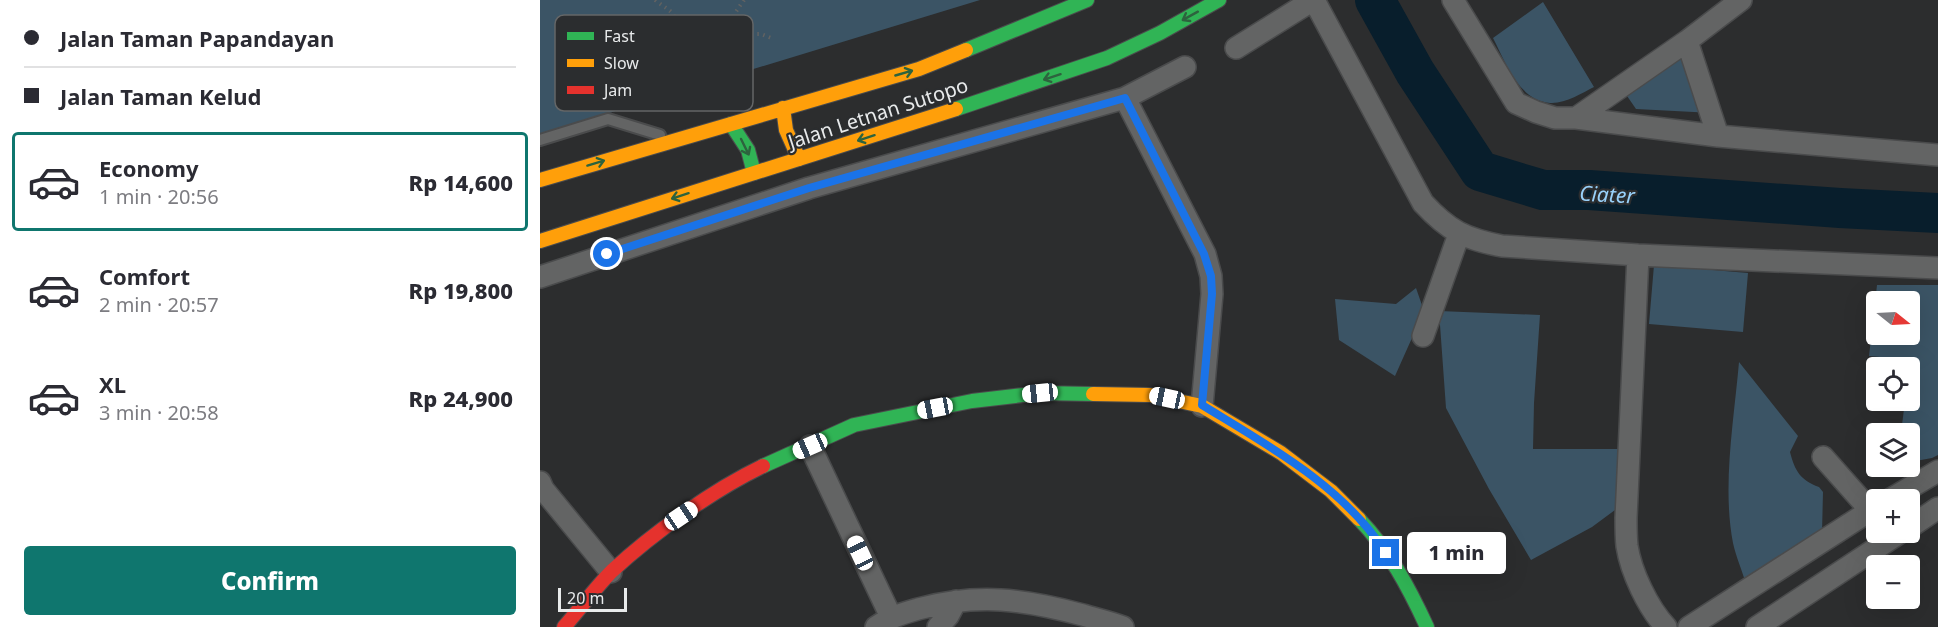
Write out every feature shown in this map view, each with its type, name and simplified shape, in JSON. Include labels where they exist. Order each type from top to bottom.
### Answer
[{"type":"main road","name":"Jalan Letnan Sutopo","points":[[540,180],[920,69],[1087,0]]},
{"type":"main road","name":"Jalan Letnan Sutopo","points":[[540,241],[1107,58],[1160,33],[1219,0]]},
{"type":"main road","points":[[783,108],[786,130],[799,159]]},
{"type":"main road","points":[[731,124],[748,150],[754,173]]},
{"type":"main road","points":[[564,627],[610,572],[662,529],[740,477],[854,425],[972,401],[1040,393],[1150,394],[1202,405],[1281,453],[1331,491],[1374,535],[1410,590],[1427,627]]},
{"type":"street","points":[[1236,48],[1313,0],[1423,203],[1440,221],[1460,234],[1483,243],[1638,255],[1938,268]]},
{"type":"street","points":[[1453,0],[1516,103],[1536,112],[1555,118],[1576,118],[1718,136],[1938,155]]},
{"type":"street","points":[[1576,118],[1687,41],[1741,0]]},
{"type":"street","points":[[1687,41],[1718,136]]},
{"type":"street","points":[[540,277],[809,188],[1125,98],[1185,67]]},
{"type":"street","points":[[1125,98],[1204,254],[1211,276],[1212,294],[1202,405]]},
{"type":"street","points":[[1423,336],[1460,234]]},
{"type":"street","points":[[1638,255],[1626,518],[1627,547],[1639,584],[1660,621],[1666,627]]},
{"type":"street","points":[[810,446],[883,622],[956,601],[983,598],[1030,602],[1123,627]]},
{"type":"street","points":[[1824,457],[1866,502]]},
{"type":"street","points":[[1908,489],[1938,471]]},
{"type":"street","points":[[540,482],[543,489],[610,572]]},
{"type":"street","points":[[1920,520],[1938,508]]},
{"type":"street","points":[[1689,627],[1866,513]]},
{"type":"street","points":[[1757,627],[1884,543]]},
{"type":"street","points":[[938,627],[948,616],[956,601]]},
{"type":"lane","points":[[540,140],[608,120],[676,140]]},
{"type":"path","points":[[655,0],[671,10],[674,15]]},
{"type":"path","points":[[735,15],[744,0]]},
{"type":"path","points":[[753,34],[761,34],[774,39]]},
{"type":"shaded area","points":[[540,0],[980,0],[753,69],[753,15],[555,15],[555,111],[616,111],[540,134]]},
{"type":"shaded area","points":[[1543,2],[1594,87],[1573,98],[1556,103],[1539,100],[1521,88],[1508,69],[1493,38]]},
{"type":"shaded area","points":[[1684,52],[1713,113],[1636,109],[1625,93]]},
{"type":"shaded area","points":[[1654,265],[1748,273],[1743,332],[1649,324]]},
{"type":"shaded area","points":[[1877,285],[1938,285],[1938,455],[1920,460],[1920,423],[1902,423],[1904,411],[1920,411],[1920,357],[1869,356],[1870,345],[1920,345],[1920,291],[1876,291]]},
{"type":"shaded area","points":[[1416,288],[1424,311],[1395,376],[1339,340],[1335,299],[1396,304]]},
{"type":"shaded area","points":[[1439,311],[1540,315],[1533,449],[1619,449],[1615,510],[1592,527],[1531,560],[1489,489],[1446,408]]},
{"type":"shaded area","points":[[1739,362],[1798,436],[1790,452],[1796,470],[1823,492],[1822,533],[1746,584],[1733,543],[1729,499],[1730,453]]},
{"type":"waterway","name":"Ciater","points":[[1375,0],[1415,72],[1480,171],[1543,190],[1589,190],[1938,213]]},
{"type":"traffic: fast","points":[[966,50],[1087,0]]},
{"type":"traffic: fast","points":[[956,109],[1107,58],[1160,33],[1219,0]]},
{"type":"traffic: fast","points":[[731,124],[748,150],[754,173]]},
{"type":"traffic: fast","points":[[763,466],[854,425],[972,401],[1040,393],[1093,394]]},
{"type":"traffic: fast","points":[[1359,519],[1380,543],[1398,570],[1427,627]]},
{"type":"traffic: slow","points":[[540,180],[919,69],[966,50]]},
{"type":"traffic: slow","points":[[783,108],[786,130],[799,159]]},
{"type":"traffic: slow","points":[[540,241],[956,109]]},
{"type":"traffic: slow","points":[[1093,394],[1150,395],[1202,406],[1281,453],[1331,491],[1359,519]]},
{"type":"traffic: jam","points":[[564,627],[612,571],[646,542],[684,513],[724,487],[763,466]]},
{"type":"route","points":[[607,254],[809,188],[1125,98],[1204,254],[1211,276],[1212,294],[1202,405],[1281,453],[1331,491],[1374,535],[1386,553]]}]
